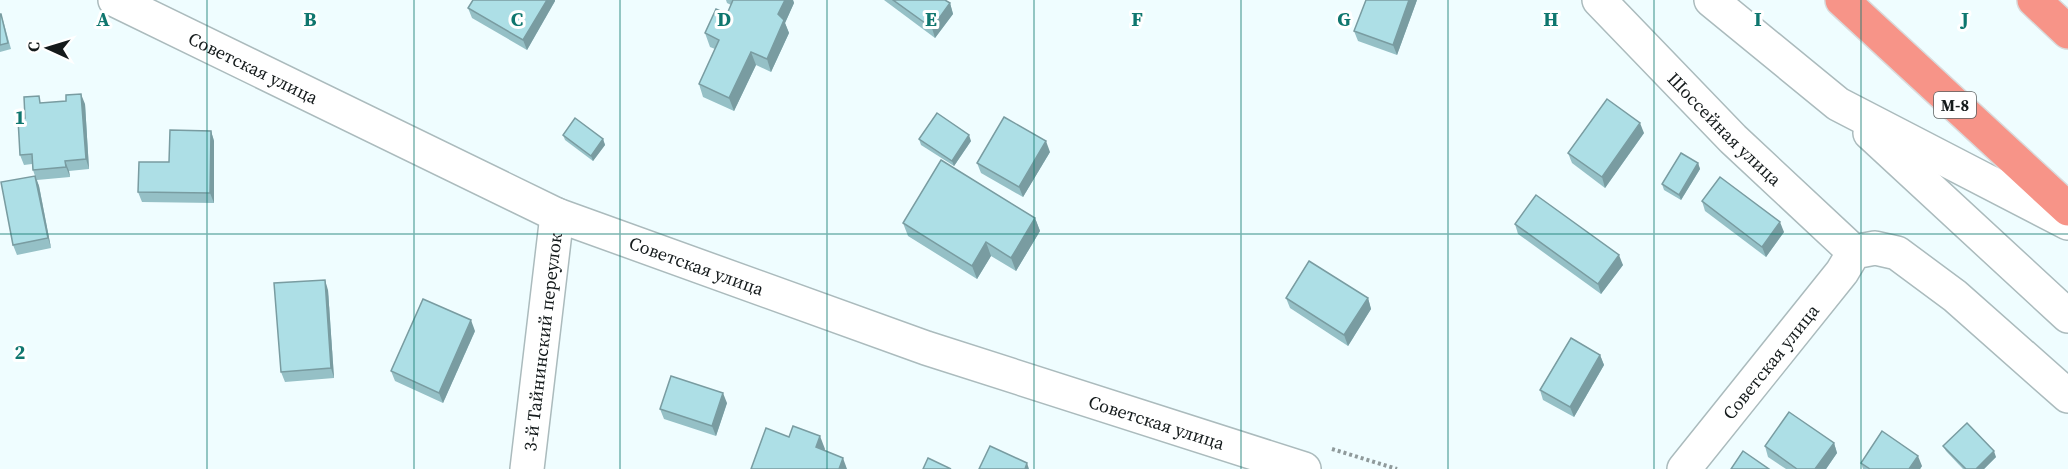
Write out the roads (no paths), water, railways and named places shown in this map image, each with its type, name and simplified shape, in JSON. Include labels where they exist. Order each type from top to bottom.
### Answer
[{"type":"highway","name":"М-8","points":[[1842,0],[2068,209]]},
{"type":"highway","points":[[2034,0],[2068,32]]},
{"type":"street","name":"Советская улица","points":[[115,0],[557,215],[926,348],[1304,469]]},
{"type":"street","name":"Шоссейная улица","points":[[1599,0],[1733,139],[1854,252]]},
{"type":"street","points":[[1711,0],[1838,104],[2068,316]]},
{"type":"street","points":[[1838,104],[2068,223]]},
{"type":"street","name":"3-й Тайнинский переулок","points":[[527,469],[557,215]]},
{"type":"street","points":[[1854,252],[1875,248],[1897,253],[1955,296],[2068,396]]},
{"type":"street","name":"Советская улица","points":[[1684,469],[1842,272],[1854,252]]}]
